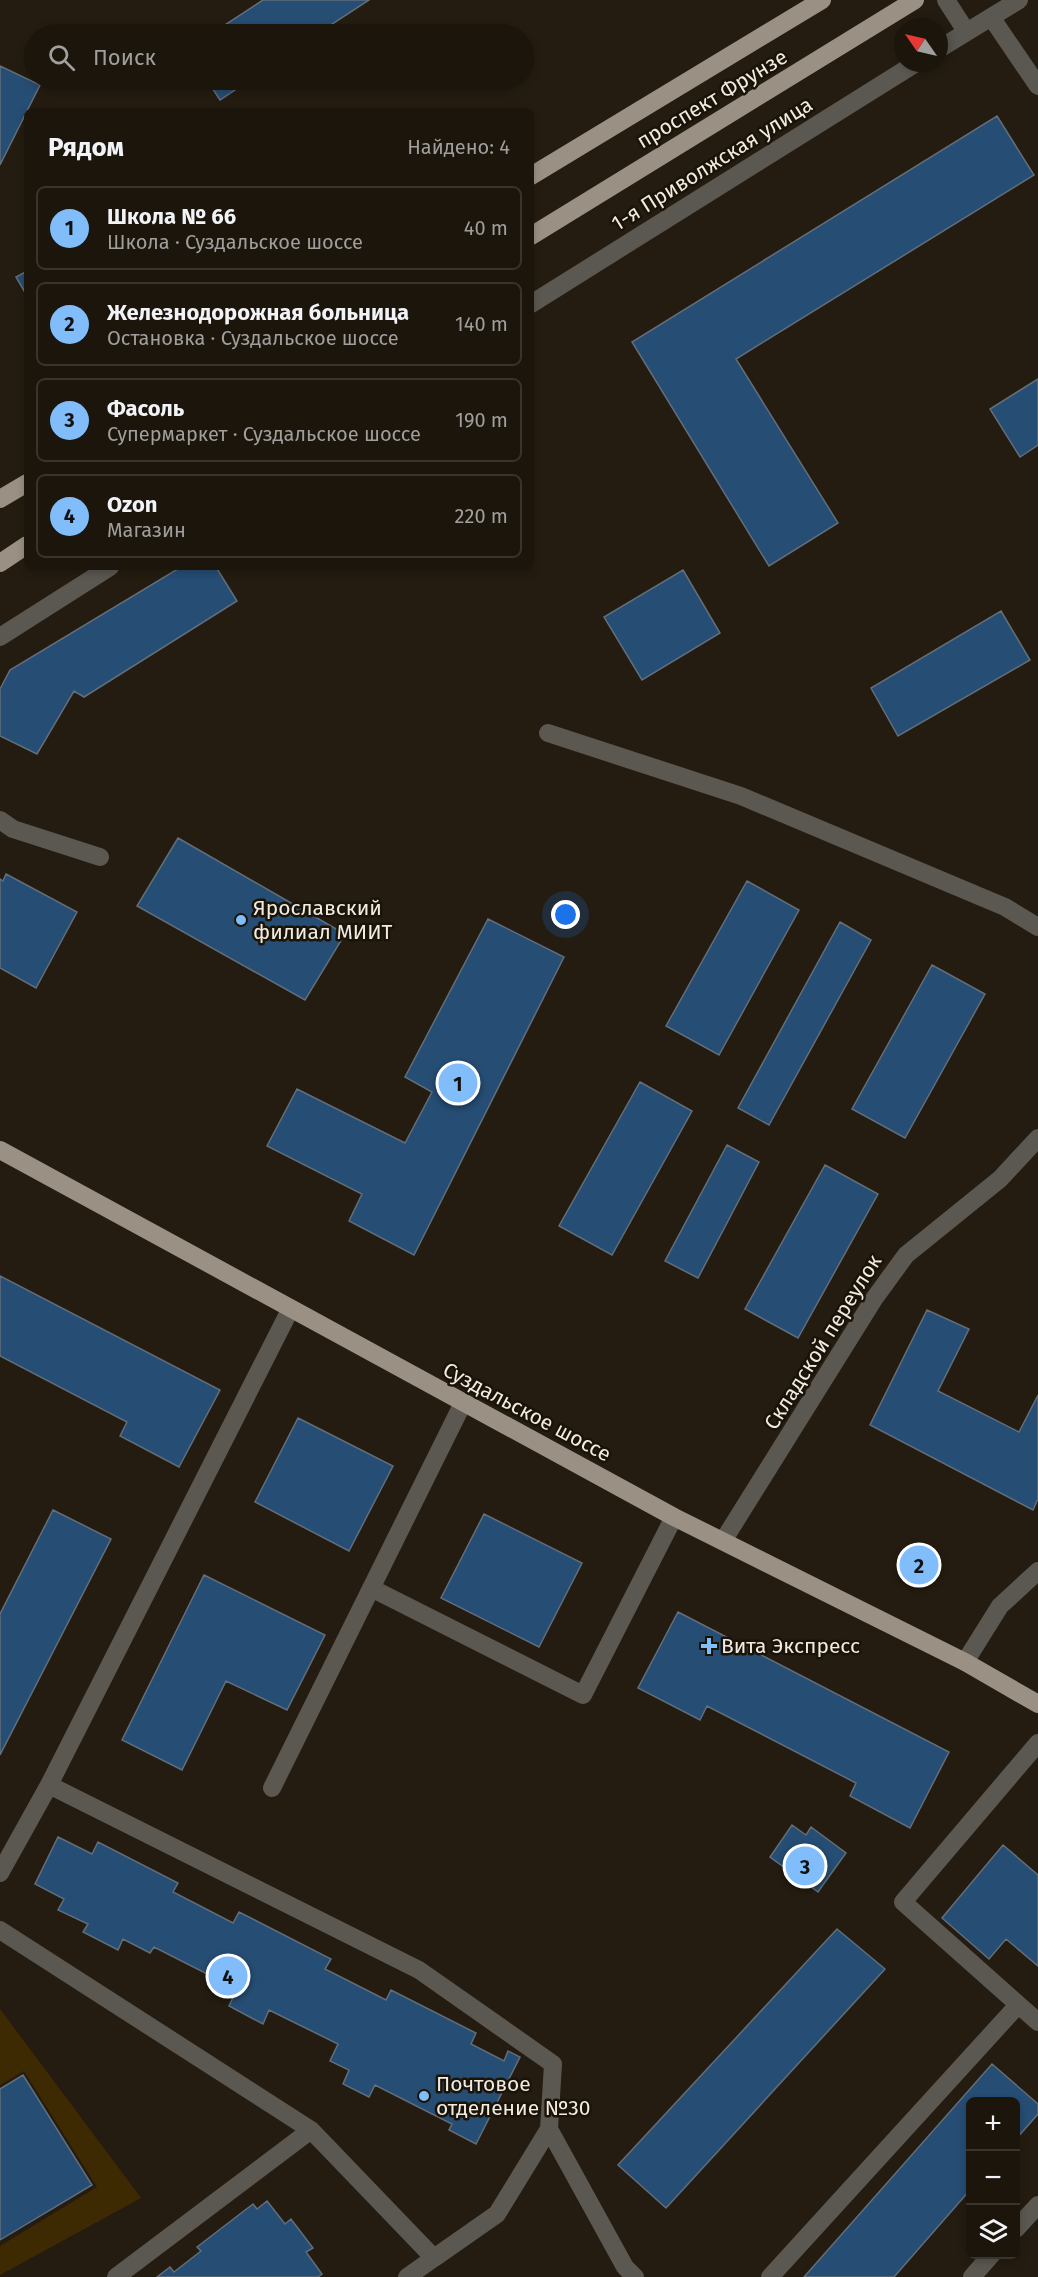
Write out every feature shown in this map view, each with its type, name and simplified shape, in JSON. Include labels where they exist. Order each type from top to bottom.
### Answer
[{"type":"main road","name":"проспект Фрунзе","points":[[534,175],[822,0]]},
{"type":"main road","name":"проспект Фрунзе","points":[[534,234],[915,0]]},
{"type":"main road","points":[[0,500],[24,485]]},
{"type":"main road","points":[[0,563],[24,547]]},
{"type":"main road","name":"Суздальское шоссе","points":[[0,1150],[290,1310],[674,1517],[965,1662],[1038,1704]]},
{"type":"street","points":[[946,0],[966,31]]},
{"type":"street","points":[[948,43],[1019,0]]},
{"type":"street","points":[[991,17],[1038,86]]},
{"type":"street","name":"1-я Приволжская улица","points":[[534,302],[902,72]]},
{"type":"street","points":[[3,635],[105,570]]},
{"type":"street","points":[[548,733],[741,796],[1005,907],[1038,927]]},
{"type":"street","points":[[0,820],[13,829],[100,857]]},
{"type":"street","name":"Складской переулок","points":[[723,1541],[874,1299],[906,1255],[999,1179],[1038,1138]]},
{"type":"street","points":[[0,1873],[49,1785],[290,1310]]},
{"type":"street","points":[[272,1788],[463,1403]]},
{"type":"street","points":[[371,1588],[583,1695],[674,1517]]},
{"type":"street","points":[[965,1662],[1000,1606],[1038,1571]]},
{"type":"street","points":[[1038,1743],[903,1902],[1038,2022]]},
{"type":"street","points":[[49,1785],[419,1970],[553,2064],[549,2129],[497,2214],[407,2277]]},
{"type":"street","points":[[0,1930],[310,2130],[434,2258]]},
{"type":"street","points":[[770,2277],[1018,2005]]},
{"type":"street","points":[[549,2129],[625,2267],[635,2277]]},
{"type":"street","points":[[116,2277],[310,2130]]},
{"type":"street","points":[[1020,2225],[1038,2205]]},
{"type":"street","points":[[972,2277],[988,2259]]},
{"type":"shaded area","points":[[0,2009],[141,2198],[0,2275],[0,2246],[97,2187],[24,2071],[0,2085]]},
{"type":"building","points":[[263,0],[369,0],[332,24],[226,24]]},
{"type":"building","points":[[0,66],[24,77],[24,90],[38,90],[28,108],[24,108],[24,117],[0,165]]},
{"type":"building","points":[[214,90],[235,90],[220,100]]},
{"type":"building","points":[[997,116],[1034,175],[736,359],[838,523],[769,566],[632,342]]},
{"type":"building","points":[[24,273],[24,291],[16,277]]},
{"type":"building","points":[[1038,379],[1038,445],[1020,457],[990,409]]},
{"type":"building","points":[[176,570],[218,570],[237,601],[84,697],[74,691],[37,754],[0,736],[0,689],[10,670]]},
{"type":"building","points":[[683,570],[720,633],[642,680],[604,617]]},
{"type":"building","points":[[1001,611],[1030,660],[898,736],[871,688]]},
{"type":"building","name":"Ярославский филиал МИИТ","points":[[178,838],[345,934],[305,1000],[137,906]]},
{"type":"building","points":[[6,874],[77,912],[36,988],[0,968],[0,879],[3,881]]},
{"type":"building","points":[[747,881],[799,910],[719,1055],[666,1026]]},
{"type":"building","points":[[488,919],[564,957],[414,1255],[349,1221],[362,1194],[267,1146],[297,1089],[405,1143],[432,1092],[405,1077]]},
{"type":"building","points":[[840,922],[871,940],[769,1125],[738,1108]]},
{"type":"building","points":[[932,965],[985,994],[905,1138],[852,1109]]},
{"type":"building","points":[[640,1082],[692,1111],[612,1255],[559,1226]]},
{"type":"building","points":[[727,1145],[759,1162],[698,1278],[665,1261]]},
{"type":"building","points":[[825,1165],[878,1194],[798,1338],[745,1309]]},
{"type":"building","points":[[0,1276],[220,1390],[179,1467],[120,1436],[127,1422],[0,1356]]},
{"type":"building","points":[[927,1310],[969,1329],[938,1391],[1019,1432],[1038,1395],[1038,1499],[1033,1510],[870,1425]]},
{"type":"building","points":[[298,1418],[393,1466],[349,1551],[255,1502]]},
{"type":"building","points":[[53,1510],[111,1539],[0,1755],[0,1614]]},
{"type":"building","points":[[484,1514],[582,1563],[539,1647],[441,1598]]},
{"type":"building","points":[[204,1575],[325,1635],[287,1710],[226,1681],[182,1770],[122,1740]]},
{"type":"building","points":[[678,1612],[949,1752],[910,1828],[850,1796],[856,1783],[707,1706],[700,1720],[638,1688]]},
{"type":"building","points":[[792,1825],[806,1835],[811,1827],[846,1853],[818,1892],[770,1857]]},
{"type":"building","points":[[58,1837],[92,1854],[98,1842],[178,1883],[173,1892],[233,1923],[239,1912],[331,1959],[325,1969],[386,2000],[391,1990],[476,2033],[471,2044],[504,2061],[508,2051],[520,2057],[476,2144],[449,2130],[452,2124],[375,2085],[369,2097],[343,2084],[349,2070],[330,2061],[338,2044],[269,2010],[263,2024],[229,2006],[237,1989],[154,1947],[150,1953],[123,1939],[118,1950],[83,1932],[88,1924],[58,1910],[64,1899],[35,1884]]},
{"type":"building","points":[[1003,1845],[1038,1875],[1038,1966],[1006,1939],[989,1959],[942,1918]]},
{"type":"building","points":[[837,1929],[885,1969],[666,2208],[618,2165]]},
{"type":"building","points":[[992,2064],[1038,2104],[1038,2114],[1020,2134],[1020,2097],[966,2097],[966,2195],[894,2277],[804,2277]]},
{"type":"building","points":[[23,2075],[92,2185],[0,2240],[0,2089]]},
{"type":"building","points":[[267,2201],[285,2224],[291,2219],[313,2248],[306,2252],[322,2274],[318,2277],[157,2277],[170,2267],[174,2272],[201,2251],[197,2247],[253,2204],[257,2209]]},
{"type":"place","name":"Ярославский филиал МИИТ","points":[[241,920]]},
{"type":"place","name":"Школа № 66","points":[[458,1083]]},
{"type":"place","name":"Железнодорожная больница","points":[[919,1565]]},
{"type":"place","name":"Вита Экспресс","points":[[709,1646]]},
{"type":"place","name":"Фасоль","points":[[805,1866]]},
{"type":"place","name":"Ozon","points":[[228,1976]]},
{"type":"place","name":"Почтовое отделение №30","points":[[424,2096]]}]
